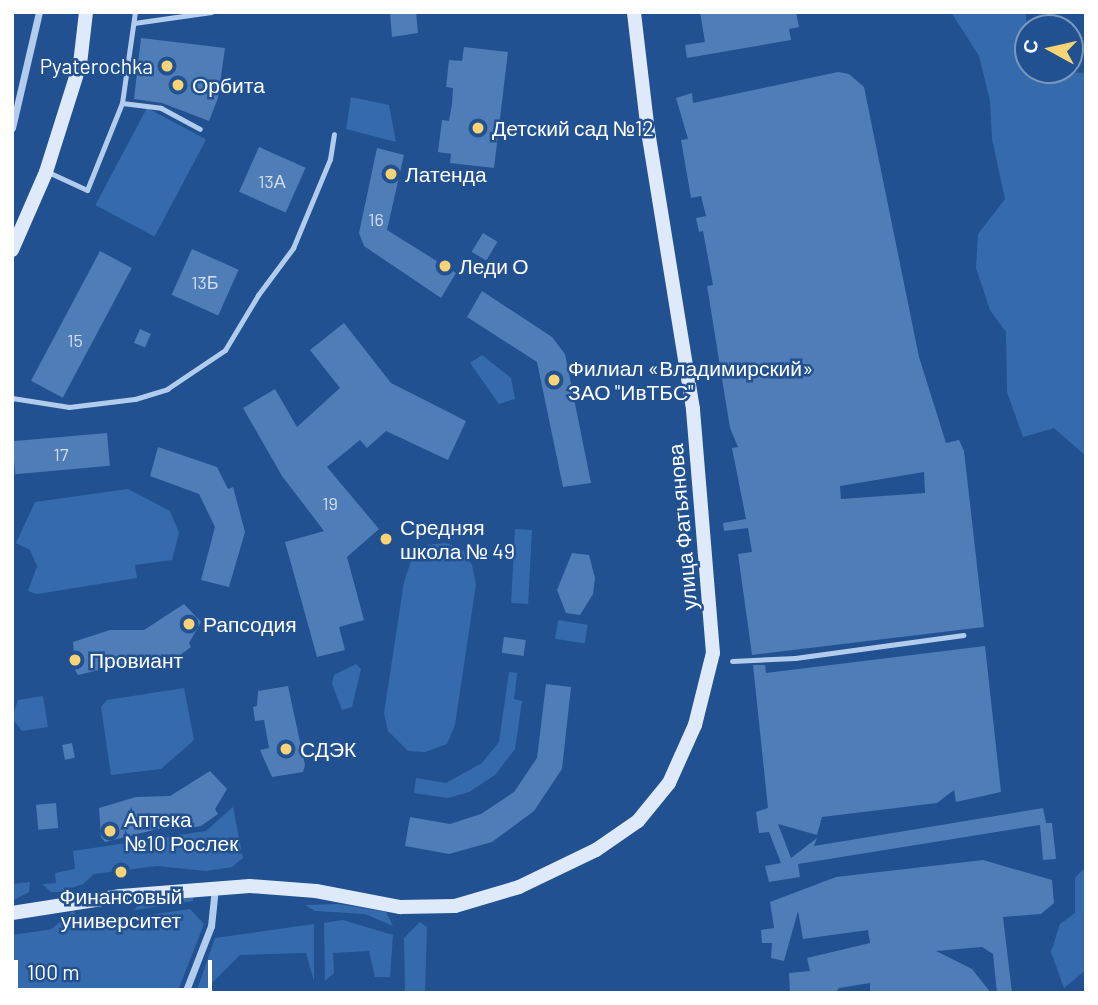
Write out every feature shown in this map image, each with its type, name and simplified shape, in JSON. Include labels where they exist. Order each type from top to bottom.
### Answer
[{"type":"street","points":[[12,128],[38,12]]},
{"type":"street","points":[[12,250],[46,172],[80,64],[86,12]]},
{"type":"street","name":"улица Фатьянова","points":[[12,913],[215,887],[291,888],[400,907],[455,906],[519,887],[596,850],[638,821],[669,783],[710,677],[713,653],[693,409],[648,132],[634,12]]},
{"type":"street","points":[[185,993],[211,926],[215,887]]},
{"type":"lane","points":[[46,172],[88,190],[122,103],[135,12]]},
{"type":"lane","points":[[134,23],[211,12]]},
{"type":"lane","points":[[122,103],[161,108],[200,130]]},
{"type":"lane","points":[[12,398],[69,407],[135,399],[167,389],[225,350],[258,295],[293,248],[330,159],[334,134]]},
{"type":"lane","points":[[732,661],[963,635]]},
{"type":"shaded area","points":[[951,12],[1026,12],[1014,14],[1014,84],[1084,84],[1086,73],[1086,456],[1054,428],[1023,437],[1007,392],[1006,332],[990,310],[976,268],[978,234],[1005,199],[992,139],[990,101],[979,56]]},
{"type":"shaded area","points":[[351,97],[389,105],[396,142],[346,129]]},
{"type":"shaded area","points":[[147,108],[206,139],[155,237],[95,205]]},
{"type":"shaded area","points":[[482,355],[511,378],[515,399],[499,404],[470,363]]},
{"type":"shaded area","points":[[128,489],[170,511],[179,533],[172,560],[135,565],[137,578],[37,594],[28,591],[37,566],[30,550],[16,543],[35,502]]},
{"type":"shaded area","points":[[515,529],[532,530],[528,604],[511,603]]},
{"type":"shaded area","points":[[446,543],[462,549],[472,565],[476,584],[455,725],[447,744],[425,752],[408,751],[388,731],[384,713],[404,582],[412,558],[427,545]]},
{"type":"shaded area","points":[[558,620],[588,625],[585,643],[555,639]]},
{"type":"shaded area","points":[[356,664],[361,669],[352,707],[342,710],[332,684],[334,675]]},
{"type":"shaded area","points":[[509,672],[517,673],[514,699],[522,701],[515,749],[495,775],[469,792],[448,798],[414,793],[416,778],[446,783],[482,763],[499,742]]},
{"type":"shaded area","points":[[184,688],[194,740],[161,769],[111,775],[101,707],[107,700]]},
{"type":"shaded area","points":[[43,696],[48,727],[22,731],[12,718],[18,700]]},
{"type":"shaded area","points":[[233,807],[243,858],[232,867],[206,871],[157,866],[94,874],[83,884],[59,892],[51,892],[42,884],[56,883],[55,873],[75,869],[73,851],[206,831]]},
{"type":"shaded area","points":[[1086,866],[1086,970],[1064,988],[1051,952],[1060,924],[1075,913],[1075,878]]},
{"type":"shaded area","points":[[30,882],[29,892],[12,901],[12,884]]},
{"type":"shaded area","points":[[194,894],[193,901],[135,910],[139,902]]},
{"type":"shaded area","points":[[338,904],[386,912],[393,926],[365,914],[315,911],[305,905]]},
{"type":"shaded area","points":[[190,909],[204,924],[177,993],[12,993],[12,935]]},
{"type":"shaded area","points":[[73,911],[78,917],[31,957],[26,951]]},
{"type":"shaded area","points":[[343,920],[393,935],[390,977],[375,977],[369,951],[333,953],[334,973],[325,981],[324,923]]},
{"type":"shaded area","points":[[420,922],[427,927],[425,993],[405,993],[404,938]]},
{"type":"shaded area","points":[[314,924],[314,981],[306,953],[240,955],[210,985],[215,993],[196,993],[215,938]]},
{"type":"building","points":[[390,12],[416,12],[418,33],[392,37]]},
{"type":"building","points":[[700,12],[796,12],[799,27],[789,29],[791,40],[687,58],[685,45],[705,42]]},
{"type":"building","name":"Орбита","points":[[141,38],[225,48],[218,98],[209,121],[162,103],[134,99]]},
{"type":"building","points":[[464,47],[508,52],[494,168],[450,163],[451,154],[438,152],[442,120],[449,121],[452,104],[453,88],[446,87],[449,60],[462,61]]},
{"type":"building","points":[[838,72],[849,74],[864,87],[919,357],[946,443],[959,440],[964,451],[984,627],[752,655],[738,554],[752,552],[748,528],[724,531],[723,523],[746,519],[732,448],[738,447],[730,428],[707,286],[713,285],[703,231],[699,232],[696,218],[706,216],[701,196],[691,198],[681,140],[688,139],[676,98],[692,93],[693,103]],"holes":[[[924,472],[925,493],[841,499],[840,486]]]},
{"type":"building","points":[[259,147],[306,168],[286,213],[239,192]]},
{"type":"building","points":[[377,148],[404,155],[387,230],[456,273],[441,298],[364,246],[359,233]]},
{"type":"building","points":[[483,233],[498,242],[486,261],[472,252]]},
{"type":"building","points":[[192,249],[239,270],[218,315],[172,295]]},
{"type":"building","points":[[100,251],[132,268],[63,398],[31,381]]},
{"type":"building","points":[[482,291],[552,337],[565,354],[591,483],[563,487],[537,362],[467,317]]},
{"type":"building","points":[[344,323],[391,383],[466,421],[448,460],[386,431],[367,448],[360,440],[327,467],[379,529],[347,557],[364,620],[339,627],[345,650],[317,657],[285,542],[324,531],[282,476],[243,408],[275,389],[297,427],[340,388],[310,350]]},
{"type":"building","points":[[140,329],[151,334],[145,348],[134,343]]},
{"type":"building","points":[[107,433],[110,466],[15,474],[12,441]]},
{"type":"building","points":[[158,447],[217,467],[228,489],[233,487],[245,532],[229,587],[201,580],[215,527],[199,494],[150,476]]},
{"type":"building","points":[[572,553],[589,555],[595,578],[593,594],[580,615],[566,613],[557,590]]},
{"type":"building","points":[[184,604],[201,622],[189,643],[191,647],[175,659],[164,662],[151,657],[78,675],[75,670],[73,642],[110,630],[144,630]]},
{"type":"building","points":[[504,637],[526,640],[524,656],[502,653]]},
{"type":"building","points":[[985,646],[1001,792],[956,802],[954,790],[937,803],[822,817],[817,835],[778,824],[791,858],[817,838],[814,846],[1043,808],[1046,823],[1052,823],[1056,859],[1043,860],[1040,825],[798,864],[800,877],[769,882],[765,866],[781,863],[769,832],[759,833],[756,812],[768,808],[753,665],[765,665],[766,673]]},
{"type":"building","points":[[546,684],[571,687],[562,769],[534,811],[492,842],[449,854],[405,846],[410,817],[450,824],[481,814],[514,792],[537,758]]},
{"type":"building","points":[[288,686],[305,765],[303,772],[272,777],[260,750],[269,748],[264,720],[255,721],[253,707],[257,706],[258,691]]},
{"type":"building","points":[[72,743],[75,758],[65,760],[62,745]]},
{"type":"building","points":[[210,771],[227,789],[215,809],[218,814],[201,826],[190,828],[178,824],[105,842],[101,837],[99,808],[136,797],[170,796]]},
{"type":"building","points":[[56,803],[58,828],[38,830],[36,805]]},
{"type":"building","points":[[983,860],[1052,880],[1054,903],[1041,914],[1003,917],[1012,993],[997,993],[993,954],[982,947],[936,951],[972,969],[991,993],[870,993],[870,983],[839,988],[835,993],[790,993],[789,973],[810,971],[807,958],[870,943],[868,930],[803,939],[798,911],[784,961],[771,958],[772,943],[762,943],[761,930],[774,928],[770,902],[836,877]]},
{"type":"place","name":"Pyaterochka","points":[[167,66]]},
{"type":"place","name":"Орбита","points":[[178,85]]},
{"type":"place","name":"Детский сад №12","points":[[478,128]]},
{"type":"place","name":"Латенда","points":[[391,174]]},
{"type":"place","name":"Леди О","points":[[445,266]]},
{"type":"place","name":"Филиал «Владимирский» ЗАО \"ИвТБС\"","points":[[554,380]]},
{"type":"place","name":"Средняя школа № 49","points":[[386,539]]},
{"type":"place","name":"Рапсодия","points":[[189,624]]},
{"type":"place","name":"Провиант","points":[[75,660]]},
{"type":"place","name":"СДЭК","points":[[286,749]]},
{"type":"place","name":"Аптека №10 Рослек","points":[[110,831]]},
{"type":"place","name":"Финансовый университет","points":[[121,872]]}]
